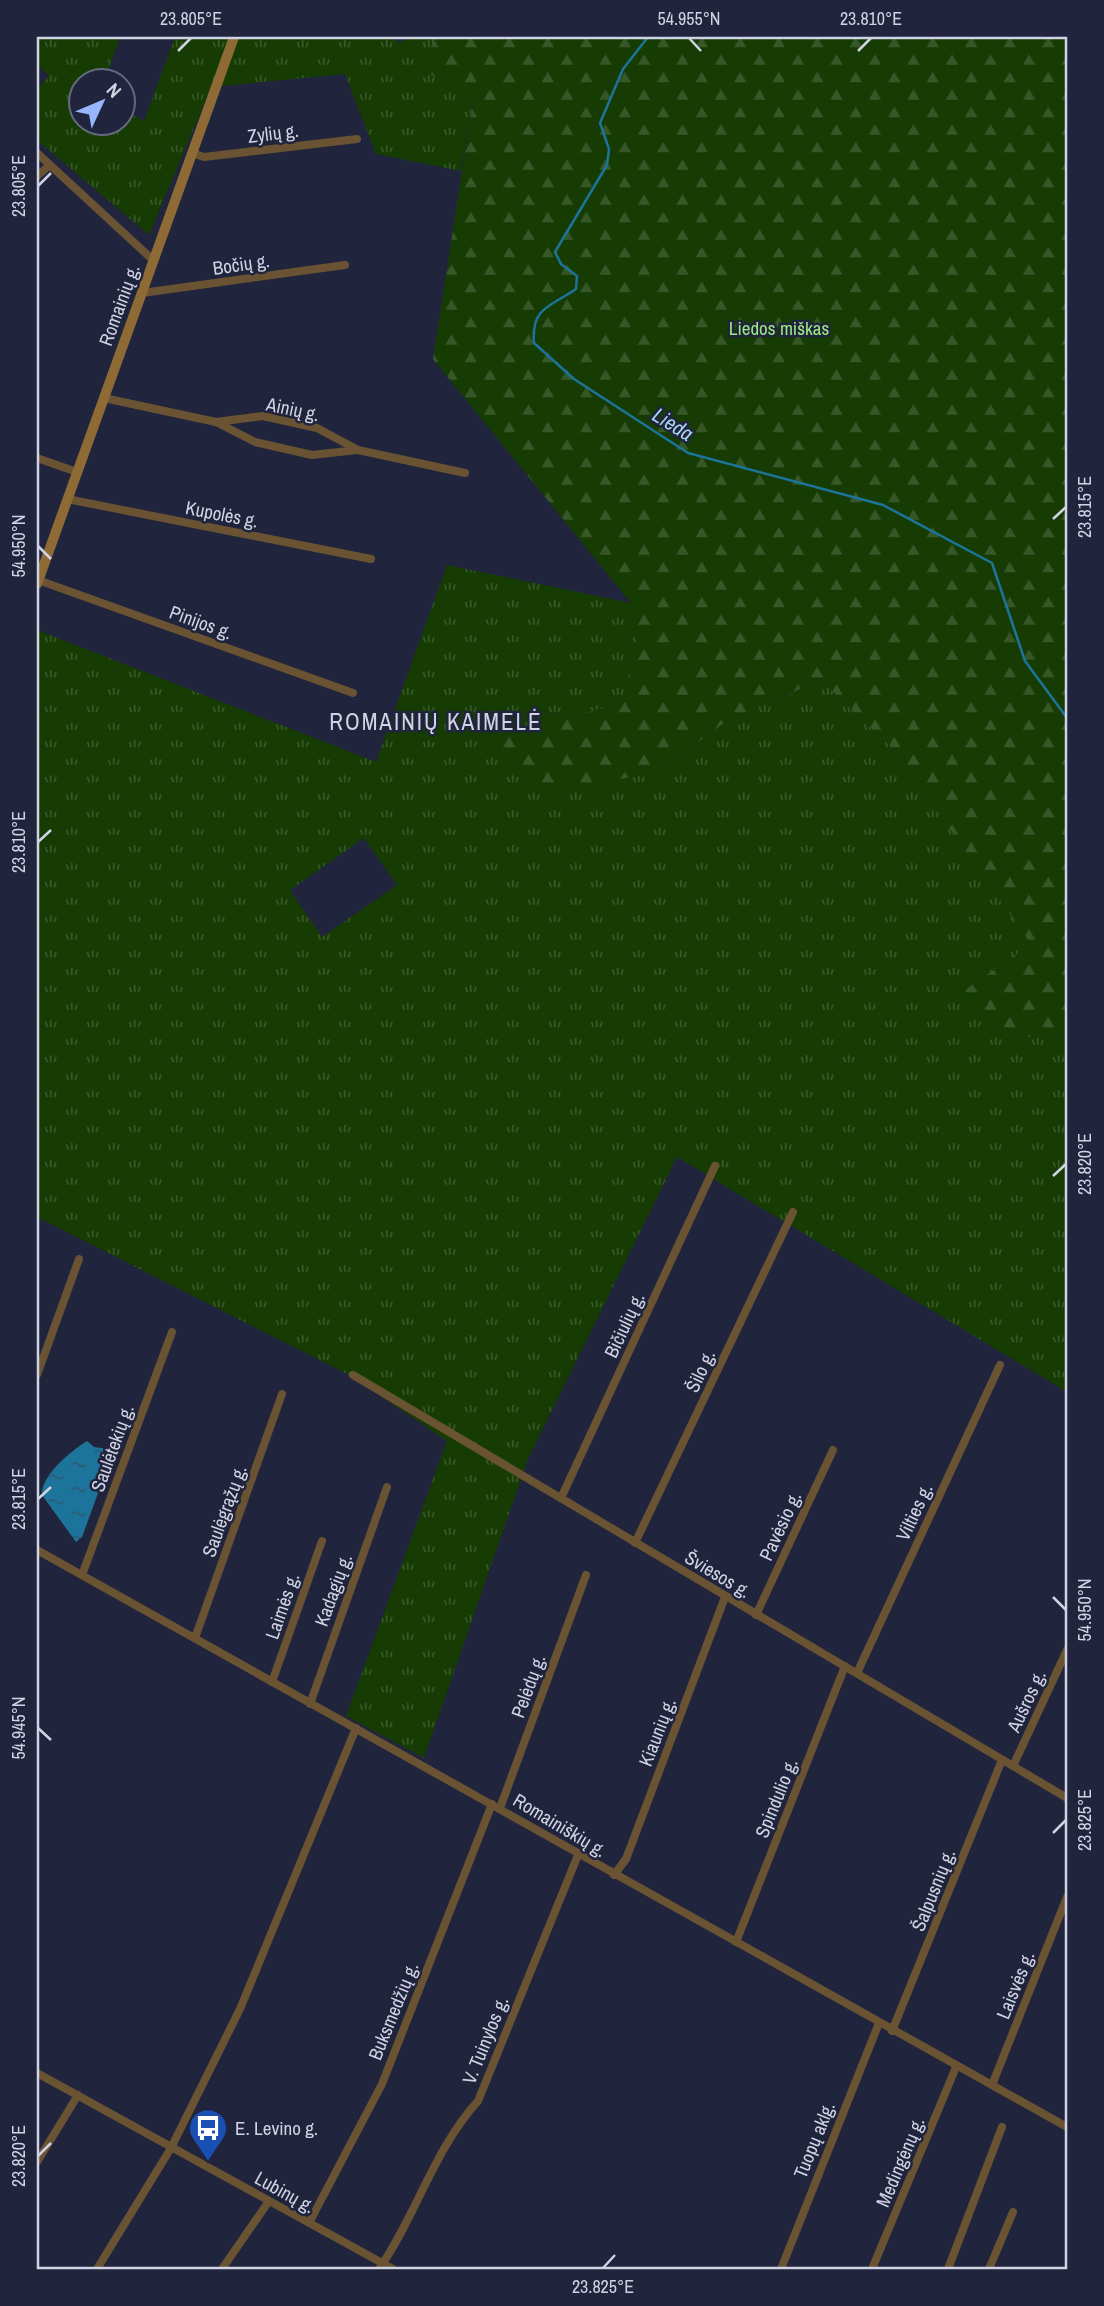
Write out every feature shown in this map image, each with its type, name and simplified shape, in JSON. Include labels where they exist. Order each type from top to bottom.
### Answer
[{"type":"main road","name":"Romainių g.","points":[[37,582],[234,37]]},
{"type":"street","name":"Zylių g.","points":[[192,153],[204,157],[357,139]]},
{"type":"street","points":[[37,153],[153,260]]},
{"type":"street","points":[[37,176],[50,165]]},
{"type":"street","name":"Bočių g.","points":[[142,293],[345,265]]},
{"type":"street","name":"Ainių g.","points":[[104,398],[216,422],[255,442],[312,455],[358,450]]},
{"type":"street","name":"Ainių g.","points":[[216,422],[263,416],[317,428],[358,450],[466,473]]},
{"type":"street","points":[[37,458],[77,472]]},
{"type":"street","name":"Kupolės g.","points":[[67,499],[371,559]]},
{"type":"street","name":"Pinijos g.","points":[[37,582],[353,693]]},
{"type":"street","name":"Bičiulių g.","points":[[561,1498],[715,1166]]},
{"type":"street","name":"Šilo g.","points":[[635,1543],[793,1212]]},
{"type":"street","points":[[37,1375],[79,1259]]},
{"type":"street","name":"Saulėtekių g.","points":[[82,1575],[172,1332]]},
{"type":"street","name":"Vilties g.","points":[[857,1673],[1000,1364]]},
{"type":"street","name":"Šviesos g.","points":[[353,1375],[1067,1798]]},
{"type":"street","name":"Saulėgrąžų g.","points":[[195,1638],[282,1394]]},
{"type":"street","name":"Pavėsio g.","points":[[756,1615],[833,1450]]},
{"type":"street","name":"Kadagių g.","points":[[310,1704],[387,1487]]},
{"type":"street","name":"Laimės g.","points":[[272,1682],[322,1541]]},
{"type":"street","name":"Romainiškių g.","points":[[37,1550],[1067,2127]]},
{"type":"street","name":"Pelėdų g.","points":[[496,1806],[586,1575]]},
{"type":"street","name":"Kiaunių g.","points":[[614,1875],[626,1859],[725,1597]]},
{"type":"street","name":"Aušros g.","points":[[1013,1766],[1067,1650]]},
{"type":"street","name":"Spindulio g.","points":[[736,1942],[845,1666]]},
{"type":"street","points":[[97,2269],[171,2148],[240,2009],[356,1728]]},
{"type":"street","name":"Šalpusnių g.","points":[[892,2031],[1002,1760]]},
{"type":"street","name":"Buksmedžių g.","points":[[309,2223],[382,2084],[496,1806]]},
{"type":"street","name":"V. Tuinylos g.","points":[[381,2266],[394,2250],[456,2125],[478,2101],[578,1855]]},
{"type":"street","name":"Laisvės g.","points":[[992,2085],[1067,1897]]},
{"type":"street","name":"Tuopų aklg.","points":[[780,2269],[879,2022]]},
{"type":"street","name":"Medingėnų g.","points":[[872,2269],[957,2067]]},
{"type":"street","name":"Lubinų g.","points":[[37,2073],[309,2223],[381,2266],[393,2269]]},
{"type":"street","points":[[37,2162],[78,2095]]},
{"type":"street","points":[[948,2269],[1002,2127]]},
{"type":"street","points":[[222,2269],[269,2201]]},
{"type":"street","points":[[989,2269],[1013,2212]]},
{"type":"green space","points":[[37,37],[120,37],[110,66],[66,66],[66,136],[136,136],[136,117],[144,121],[175,37],[393,37],[400,44],[407,37],[432,37],[432,75],[474,93],[461,171],[376,154],[345,74],[211,87],[149,235],[37,140],[37,89],[49,76],[37,65]]},
{"type":"green space","name":"Liedos miškas","points":[[432,37],[1067,37],[1067,1035],[1014,1037],[962,992],[1031,944],[894,750],[821,680],[728,720],[658,772],[557,791],[544,791],[497,759],[490,726],[510,715],[589,712],[608,707],[625,692],[638,636],[631,603],[433,359],[474,94],[431,75]]},
{"type":"green space","points":[[447,565],[631,603],[638,636],[625,692],[608,707],[589,712],[510,715],[497,759],[544,791],[658,772],[728,720],[821,680],[894,750],[1032,944],[963,992],[1014,1037],[1067,1035],[1067,1392],[677,1157],[528,1459],[424,1758],[346,1716],[447,1441],[351,1376],[37,1217],[37,630],[376,762]],"holes":[[[364,838],[397,885],[322,937],[290,890]]]},
{"type":"water","points":[[87,1441],[94,1447],[109,1449],[112,1455],[82,1537],[76,1542],[42,1495],[46,1480],[52,1472],[65,1457]]},
{"type":"waterway","name":"Lieda","points":[[648,37],[623,69],[600,123],[609,149],[607,165],[555,252],[561,264],[577,276],[576,289],[539,315],[534,331],[534,343],[574,379],[688,453],[883,505],[992,563],[1025,661],[1067,718]]},
{"type":"place","name":"E. Levino g.","points":[[208,2162]]},
{"type":"district","name":"ROMAINIŲ KAIMELĖ","points":[[436,721]]}]
